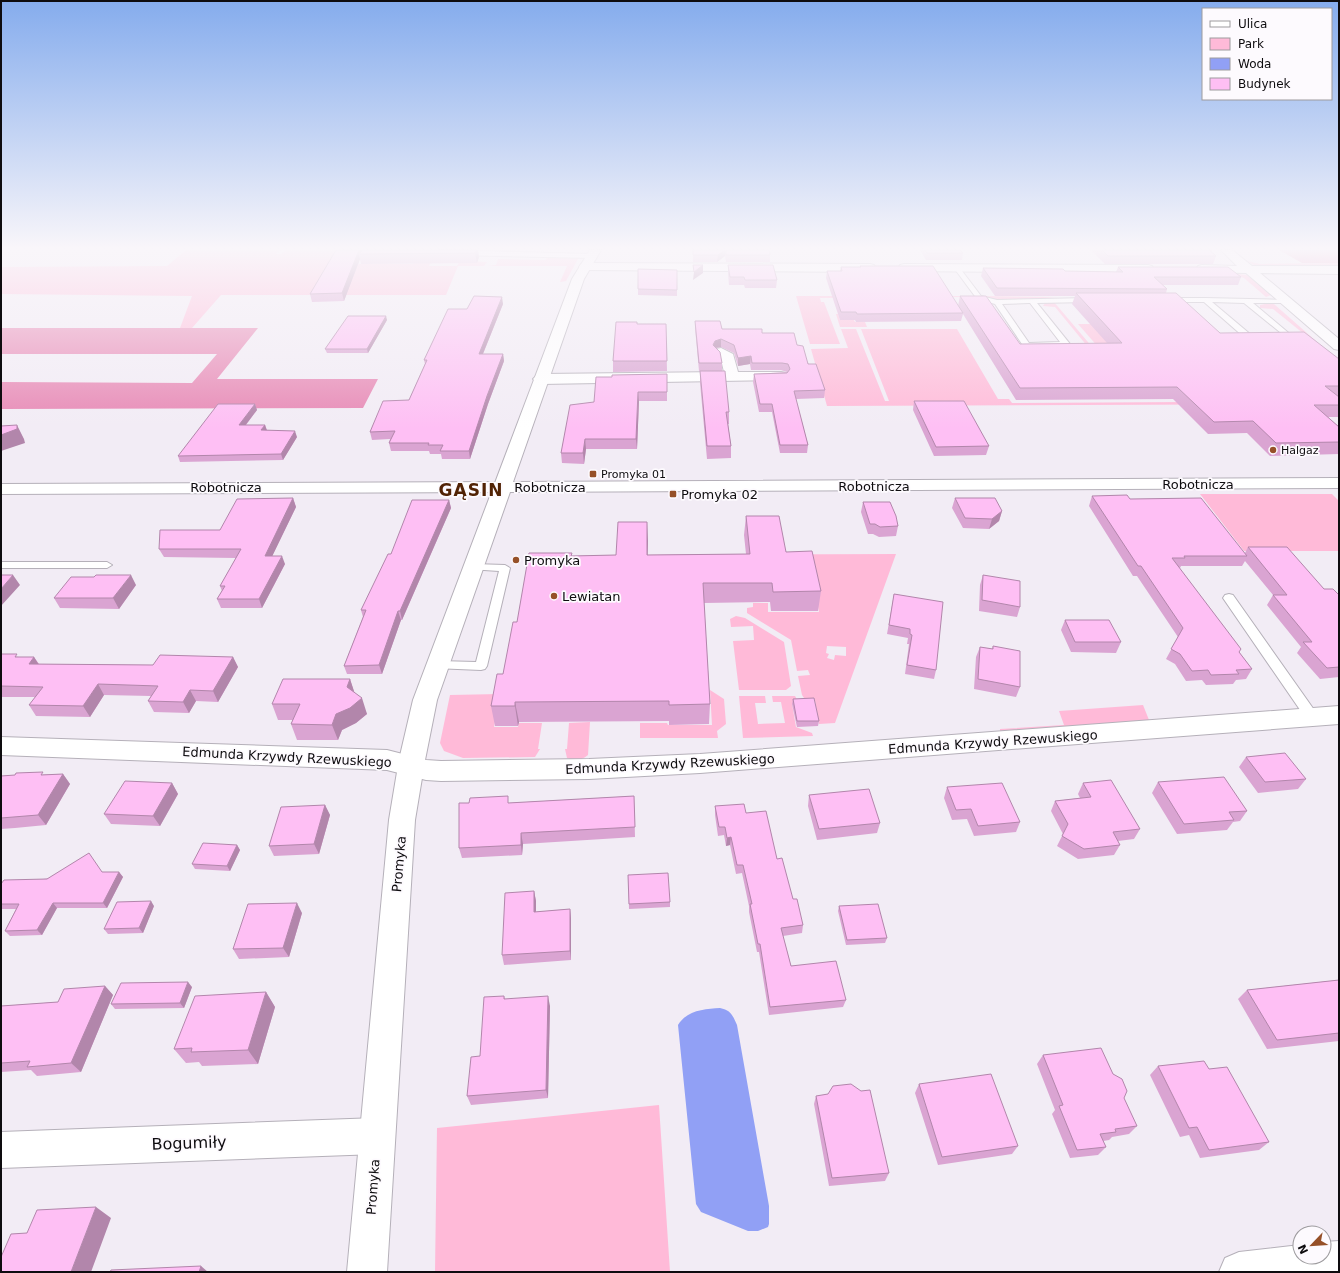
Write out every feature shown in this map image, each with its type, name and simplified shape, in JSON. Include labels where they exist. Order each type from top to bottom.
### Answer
[{"type":"street","name":"Promyka","points":[[367,1272],[402,820],[410,765],[425,700],[567,309]]},
{"type":"street","points":[[1298,309],[1339,346]]},
{"type":"street","points":[[721,352],[728,357],[732,377]]},
{"type":"street","points":[[541,379],[781,376]]},
{"type":"street","name":"Robotnicza","points":[[1,489],[1339,483]]},
{"type":"street","name":"Edmunda Krzywdy Rzewuskiego","points":[[1,746],[387,760],[426,770],[441,771],[550,770],[672,766],[1339,715]]},
{"type":"street","name":"Bogumiły","points":[[1,1150],[377,1136]]},
{"type":"street","points":[[1239,1272],[1339,1260]]},
{"type":"lane","points":[[1002,309],[1026,345],[1066,344],[1038,309]]},
{"type":"lane","points":[[1216,309],[1248,336],[1287,335],[1256,309]]},
{"type":"lane","points":[[1,565],[107,565]]},
{"type":"lane","points":[[438,665],[482,666],[505,568],[472,567]]},
{"type":"lane","points":[[1229,598],[1312,717]]},
{"type":"green space","points":[[187,309],[208,309],[192,328],[180,328]]},
{"type":"green space","points":[[800,309],[827,309],[840,344],[810,344]]},
{"type":"green space","points":[[1057,309],[1060,309],[1093,348],[1088,347]]},
{"type":"green space","points":[[1274,309],[1280,309],[1316,341],[1301,341],[1309,338]]},
{"type":"green space","points":[[836,314],[838,314],[840,320],[865,322],[867,327],[840,327]]},
{"type":"green space","points":[[1078,324],[1121,324],[1144,348],[1099,348]]},
{"type":"green space","points":[[841,329],[856,329],[885,401],[889,401],[861,329],[957,329],[998,399],[1009,399],[1012,403],[1339,401],[1304,404],[827,406],[811,349],[848,348]]},
{"type":"green space","points":[[1200,494],[1332,494],[1339,501],[1339,551],[1244,551]]},
{"type":"green space","points":[[896,554],[835,723],[819,724],[815,701],[806,701],[802,695],[798,676],[810,675],[808,670],[797,671],[791,640],[747,613],[747,608],[753,607],[753,603],[768,603],[768,612],[819,612],[810,560],[609,555]],"holes":[[[827,646],[846,647],[846,656],[835,655],[834,660],[827,658],[829,654],[826,653]]]},
{"type":"green space","points":[[736,616],[745,618],[784,642],[791,686],[786,690],[739,690],[733,641],[754,640],[753,626],[731,627],[730,619]]},
{"type":"green space","points":[[710,690],[724,699],[726,724],[717,731],[718,738],[640,738],[640,723],[667,723],[668,725],[712,725]]},
{"type":"green space","points":[[500,694],[494,727],[518,727],[519,723],[542,723],[538,749],[540,749],[535,757],[463,758],[444,751],[440,743],[450,695]]},
{"type":"green space","points":[[739,696],[765,696],[766,703],[755,703],[758,724],[785,723],[781,702],[773,702],[772,696],[795,696],[799,703],[792,704],[796,727],[812,733],[813,736],[743,738]]},
{"type":"green space","points":[[1143,705],[1149,720],[1000,732],[1000,729],[1064,725],[1059,711]]},
{"type":"green space","points":[[590,722],[588,755],[578,760],[567,758],[565,749],[567,749],[569,723]]},
{"type":"green space","points":[[659,1105],[670,1272],[435,1272],[437,1128]]},
{"type":"shaded area","points":[[1,328],[258,328],[217,379],[378,379],[363,408],[1,409],[1,382],[192,383],[217,354],[1,354]]},
{"type":"water","points":[[720,1008],[729,1012],[733,1016],[737,1025],[769,1206],[768,1227],[758,1231],[748,1231],[701,1212],[696,1204],[678,1025],[691,1013]]},
{"type":"building","points":[[448,309],[497,309],[479,354],[503,354],[487,396],[469,451],[440,451],[443,445],[428,445],[429,443],[389,443],[395,431],[370,432],[383,401],[409,400],[427,360],[424,360]]},
{"type":"building","points":[[840,309],[961,309],[963,313],[857,314],[856,312],[841,312]]},
{"type":"building","points":[[969,309],[995,309],[1020,344],[1122,343],[1091,309],[1194,309],[1220,333],[1304,332],[1339,359],[1339,386],[1325,386],[1339,397],[1339,405],[1314,405],[1339,427],[1339,442],[1276,443],[1253,421],[1214,422],[1177,387],[1020,388]]},
{"type":"building","points":[[348,316],[386,316],[367,349],[325,349]]},
{"type":"building","points":[[695,321],[720,321],[722,329],[762,329],[762,333],[794,333],[797,345],[803,346],[808,364],[816,364],[825,390],[794,391],[808,445],[780,445],[772,404],[760,404],[754,374],[787,373],[790,369],[788,364],[752,363],[751,356],[738,358],[734,345],[721,339],[715,341],[713,345],[720,352],[722,363],[699,363]]},
{"type":"building","points":[[616,322],[666,324],[667,361],[613,361]]},
{"type":"building","points":[[700,371],[725,371],[729,412],[726,412],[731,446],[707,446]]},
{"type":"building","points":[[667,374],[667,392],[638,392],[636,439],[585,439],[583,453],[561,453],[570,405],[594,402],[596,377],[612,377],[612,375]]},
{"type":"building","points":[[914,401],[964,401],[989,446],[936,447]]},
{"type":"building","points":[[218,404],[255,404],[239,425],[265,425],[261,430],[295,431],[281,454],[178,456]]},
{"type":"building","points":[[17,425],[17,429],[1,435],[1,426]]},
{"type":"building","points":[[1127,495],[1130,499],[1201,498],[1247,556],[1184,556],[1185,558],[1172,558],[1241,649],[1239,652],[1252,669],[1236,670],[1239,674],[1211,675],[1208,670],[1192,671],[1180,654],[1171,649],[1183,628],[1141,566],[1138,566],[1092,496]]},
{"type":"building","points":[[293,498],[265,556],[282,556],[259,599],[217,599],[225,586],[220,586],[241,549],[159,549],[160,530],[220,530],[237,499]]},
{"type":"building","points":[[955,498],[995,498],[1002,511],[992,519],[965,518]]},
{"type":"building","points":[[412,500],[449,500],[400,611],[398,611],[379,665],[344,666],[366,610],[361,610],[388,554],[391,554]]},
{"type":"building","points":[[863,502],[890,502],[896,516],[898,526],[880,527],[875,524],[870,524]]},
{"type":"building","points":[[746,516],[779,516],[786,552],[812,551],[821,591],[773,592],[772,583],[703,583],[710,704],[669,705],[669,701],[515,702],[515,706],[491,706],[497,674],[503,674],[513,622],[517,622],[529,553],[572,553],[571,556],[616,555],[618,522],[647,522],[647,555],[750,554]]},
{"type":"building","points":[[1248,547],[1287,547],[1324,589],[1333,589],[1339,595],[1339,667],[1327,668],[1303,642],[1312,642],[1273,595],[1287,595]]},
{"type":"building","points":[[1,575],[13,575],[1,589]]},
{"type":"building","points":[[96,575],[131,575],[113,598],[54,598],[71,577],[94,577]]},
{"type":"building","points":[[983,575],[1020,581],[1020,607],[982,600]]},
{"type":"building","points":[[894,594],[943,602],[936,670],[907,665],[912,635],[910,634],[910,629],[889,625]]},
{"type":"building","points":[[1065,620],[1109,620],[1121,642],[1075,642]]},
{"type":"building","points":[[993,646],[1020,651],[1020,687],[978,679],[980,647],[993,649]]},
{"type":"building","points":[[1,654],[17,654],[15,657],[34,657],[29,664],[153,665],[160,655],[233,657],[213,691],[190,690],[183,702],[148,701],[158,686],[98,684],[83,706],[29,705],[43,687],[1,686]]},
{"type":"building","points":[[283,679],[350,679],[347,687],[362,698],[350,708],[336,714],[332,725],[291,724],[300,704],[272,704]]},
{"type":"building","points":[[814,698],[819,721],[797,721],[793,699]]},
{"type":"building","points":[[1285,753],[1306,779],[1265,782],[1246,757]]},
{"type":"building","points":[[43,772],[41,775],[63,774],[38,815],[1,818],[1,776],[15,775],[16,773]]},
{"type":"building","points":[[1224,777],[1247,811],[1229,812],[1234,820],[1184,824],[1158,782]]},
{"type":"building","points":[[1111,780],[1140,829],[1113,832],[1120,845],[1084,849],[1062,836],[1068,824],[1055,801],[1091,797],[1083,783]]},
{"type":"building","points":[[125,781],[172,783],[153,816],[104,814]]},
{"type":"building","points":[[1002,783],[1020,822],[978,826],[971,809],[956,810],[947,787]]},
{"type":"building","points":[[869,789],[880,823],[819,829],[809,795]]},
{"type":"building","points":[[508,796],[508,803],[634,796],[635,827],[521,833],[521,845],[459,848],[459,803],[469,803],[470,798]]},
{"type":"building","points":[[744,804],[746,813],[766,811],[777,859],[782,858],[793,899],[797,899],[803,925],[781,928],[791,966],[836,961],[846,1000],[770,1007],[760,944],[758,944],[750,904],[752,904],[743,865],[737,865],[731,837],[727,838],[725,827],[719,827],[715,806]]},
{"type":"building","points":[[325,805],[314,844],[269,846],[281,807]]},
{"type":"building","points":[[203,843],[237,845],[227,866],[192,864]]},
{"type":"building","points":[[89,853],[102,872],[119,872],[103,903],[53,903],[37,930],[5,931],[19,904],[1,904],[1,884],[4,880],[47,879]]},
{"type":"building","points":[[668,873],[670,902],[629,904],[628,875]]},
{"type":"building","points":[[534,891],[534,912],[570,909],[570,951],[502,955],[505,893]]},
{"type":"building","points":[[151,901],[139,928],[104,929],[117,902]]},
{"type":"building","points":[[297,903],[283,948],[233,949],[248,904]]},
{"type":"building","points":[[878,904],[887,938],[847,940],[839,906]]},
{"type":"building","points":[[1339,980],[1339,1033],[1277,1040],[1247,990]]},
{"type":"building","points":[[188,982],[180,1003],[111,1004],[121,983]]},
{"type":"building","points":[[105,986],[71,1063],[27,1067],[30,1061],[1,1063],[1,1006],[58,1002],[64,989]]},
{"type":"building","points":[[266,992],[248,1050],[191,1052],[192,1048],[174,1049],[195,996]]},
{"type":"building","points":[[504,996],[504,999],[548,996],[546,1090],[467,1096],[471,1057],[480,1056],[484,997]]},
{"type":"building","points":[[1101,1048],[1113,1074],[1122,1079],[1127,1091],[1124,1098],[1137,1126],[1115,1129],[1116,1132],[1100,1134],[1106,1147],[1077,1150],[1059,1106],[1063,1105],[1043,1055]]},
{"type":"building","points":[[1204,1061],[1209,1069],[1227,1067],[1269,1142],[1209,1150],[1197,1127],[1189,1128],[1158,1066]]},
{"type":"building","points":[[991,1074],[1018,1146],[942,1157],[919,1084]]},
{"type":"building","points":[[851,1084],[861,1091],[870,1090],[889,1173],[832,1178],[816,1096],[828,1094],[833,1086]]},
{"type":"building","points":[[96,1207],[71,1272],[1,1272],[1,1257],[11,1234],[27,1233],[37,1210]]},
{"type":"building","points":[[201,1266],[199,1272],[110,1272],[111,1270]]},
{"type":"place","name":"Halgaz","points":[[1273,450]]},
{"type":"place","name":"Promyka 01","points":[[593,474]]},
{"type":"place","name":"Promyka 02","points":[[673,494]]},
{"type":"place","name":"Promyka","points":[[516,560]]},
{"type":"place","name":"Lewiatan","points":[[554,596]]},
{"type":"district","name":"GĄSIN","points":[[471,490]]}]
